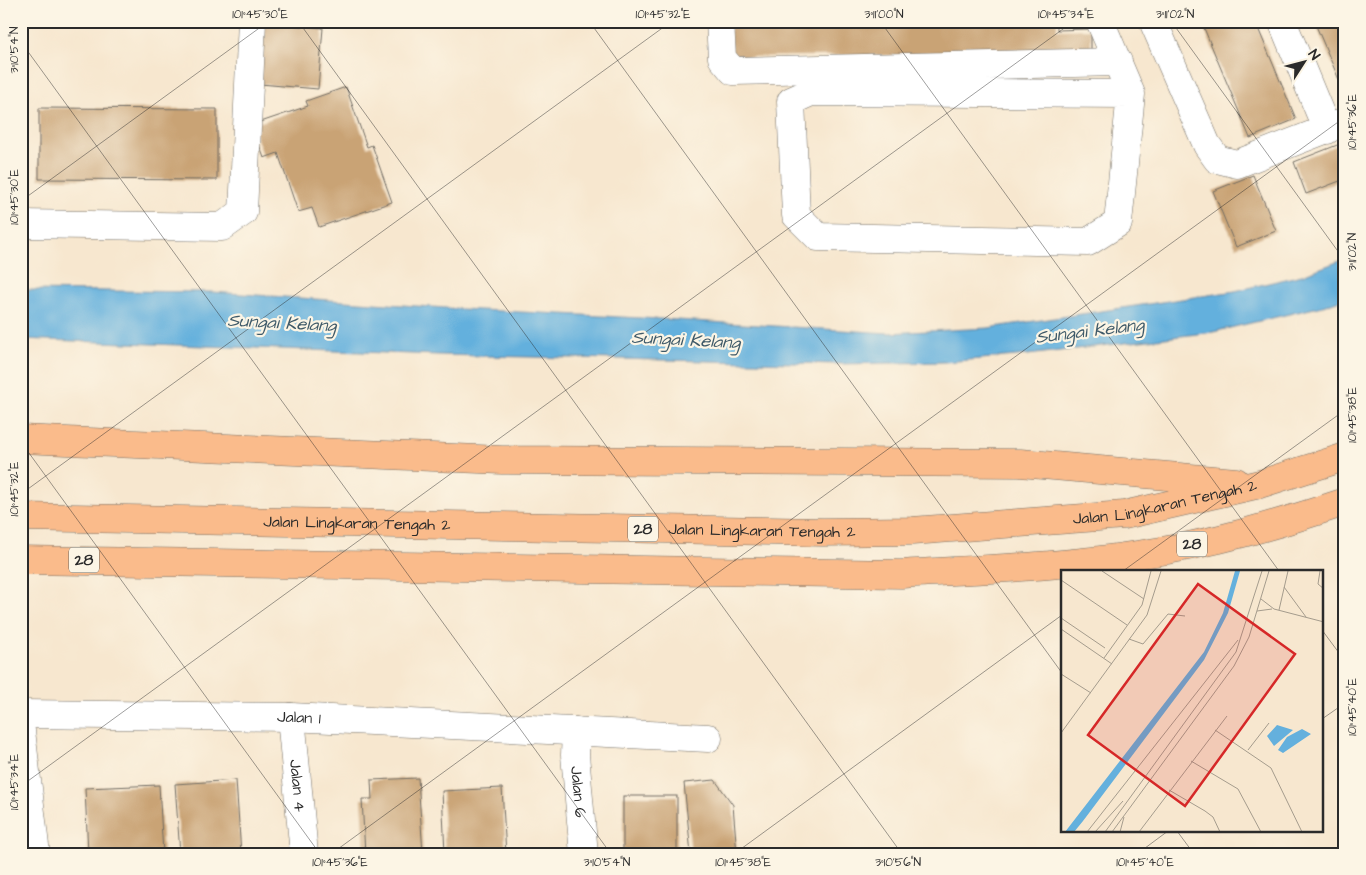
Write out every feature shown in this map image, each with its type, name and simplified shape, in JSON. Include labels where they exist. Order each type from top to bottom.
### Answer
[{"type":"highway","points":[[21,439],[502,460],[1020,463],[1260,484]]},
{"type":"highway","name":"Jalan Lingkaran Tengah 2","points":[[21,517],[813,532],[912,531],[1124,515],[1260,484],[1345,457]]},
{"type":"highway","name":"28","points":[[21,560],[901,574],[1036,566],[1143,554],[1271,526],[1345,502]]},
{"type":"street","points":[[21,224],[222,227],[242,212],[252,21]]},
{"type":"street","points":[[720,21],[722,58],[733,71],[1118,62]]},
{"type":"street","points":[[1100,21],[1131,94],[1118,223],[1088,242],[818,237],[796,215],[791,101],[810,92],[1131,94]]},
{"type":"street","points":[[1152,21],[1207,145],[1217,159],[1237,164],[1336,126],[1282,21]]},
{"type":"street","name":"Jalan 1","points":[[21,714],[291,717],[708,738]]},
{"type":"street","name":"Jalan 4","points":[[291,717],[304,854]]},
{"type":"street","points":[[21,731],[36,854]]},
{"type":"street","name":"Jalan 6","points":[[576,731],[575,754],[584,854]]},
{"type":"water","name":"Sungai Kelang","points":[[1345,259],[1345,298],[1323,306],[1213,332],[1028,355],[945,362],[840,364],[438,355],[21,339],[21,290],[212,292],[461,309],[889,333],[988,328],[1235,291],[1302,275]]},
{"type":"building","points":[[730,21],[1057,21],[1057,30],[1091,29],[1091,53],[731,57]]},
{"type":"building","points":[[1201,21],[1255,21],[1296,119],[1250,138]]},
{"type":"building","points":[[1314,21],[1345,21],[1345,88],[1343,89]]},
{"type":"building","points":[[265,23],[323,28],[318,89],[260,84]]},
{"type":"building","points":[[346,87],[367,147],[372,145],[392,202],[319,227],[312,208],[298,212],[278,153],[264,158],[252,125],[308,106],[306,101]]},
{"type":"building","points":[[39,108],[217,109],[217,180],[39,179]]},
{"type":"building","points":[[1345,142],[1345,179],[1306,194],[1294,162]]},
{"type":"building","points":[[1253,175],[1276,231],[1236,247],[1213,191]]},
{"type":"building","points":[[418,778],[423,854],[365,854],[362,799],[372,799],[371,780]]},
{"type":"building","points":[[236,780],[241,854],[180,854],[175,784]]},
{"type":"building","points":[[715,780],[733,805],[737,854],[691,854],[684,783]]},
{"type":"building","points":[[159,785],[163,854],[88,854],[85,788]]},
{"type":"building","points":[[502,788],[506,854],[445,854],[442,791]]},
{"type":"building","points":[[623,796],[677,796],[677,854],[623,854]]}]
